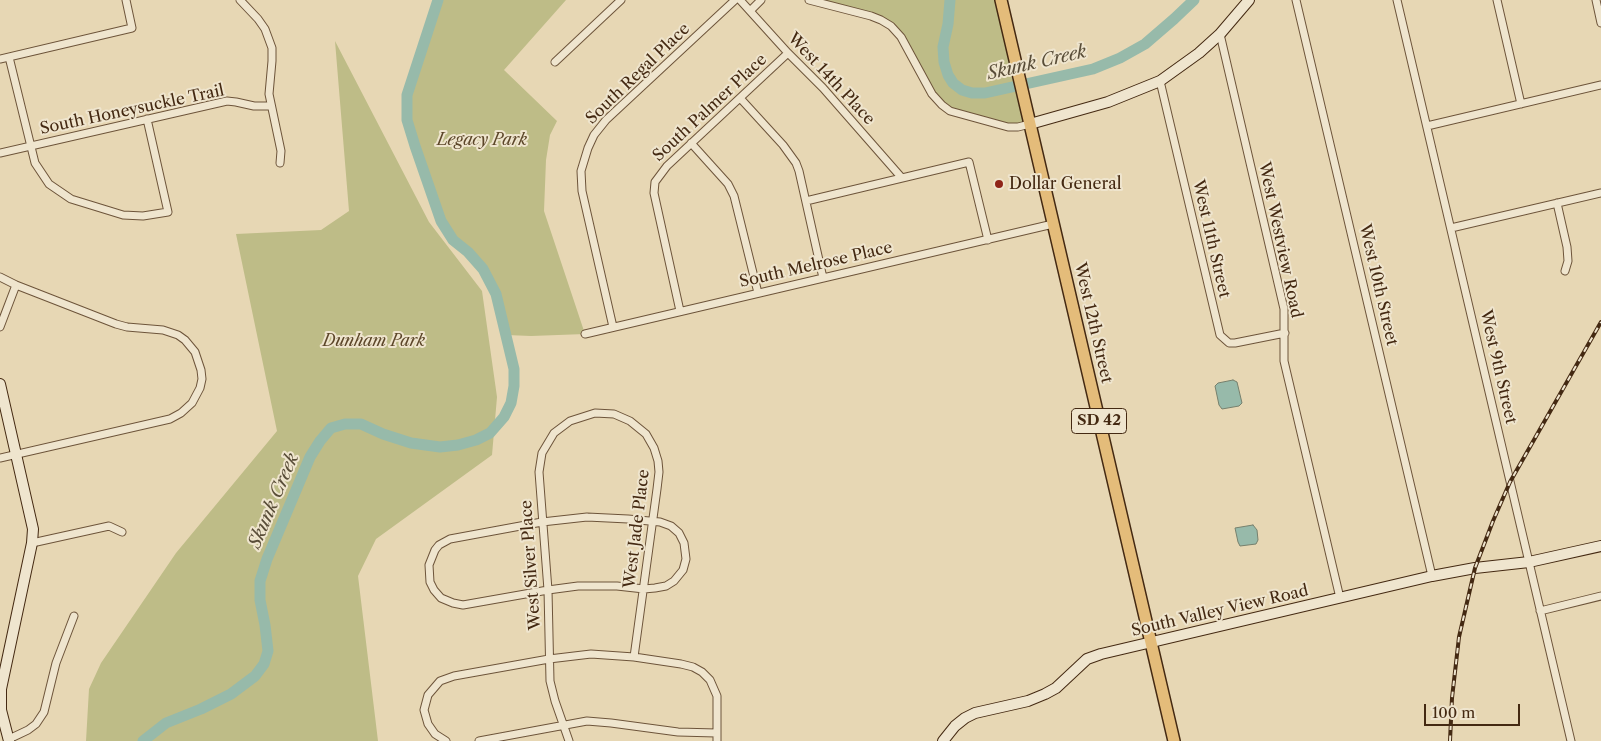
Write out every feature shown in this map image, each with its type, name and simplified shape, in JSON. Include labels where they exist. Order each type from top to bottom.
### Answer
[{"type":"main road","name":"West 12th Street","points":[[1001,0],[1174,741]]},
{"type":"street","points":[[0,59],[132,28],[126,0]]},
{"type":"street","points":[[240,0],[258,18],[269,40],[272,61],[269,86],[270,106],[281,151],[280,164]]},
{"type":"street","points":[[555,62],[621,0]]},
{"type":"street","name":"South Regal Place","points":[[613,327],[582,191],[581,171],[588,148],[594,135],[606,120],[735,0]]},
{"type":"street","name":"West 14th Place","points":[[740,0],[823,88],[901,177]]},
{"type":"street","points":[[750,11],[761,0]]},
{"type":"street","points":[[809,0],[871,16],[891,26],[901,37],[932,94],[942,105],[950,111],[1008,127],[1018,127],[1108,102],[1160,81],[1199,53],[1220,34],[1249,0]]},
{"type":"street","name":"West 10th Street","points":[[1296,0],[1432,576]]},
{"type":"street","name":"West 9th Street","points":[[1397,0],[1571,741]]},
{"type":"street","points":[[1497,0],[1521,104]]},
{"type":"street","points":[[1596,0],[1601,24]]},
{"type":"street","name":"West Westview Road","points":[[1220,34],[1284,309],[1284,361],[1340,598]]},
{"type":"street","name":"South Palmer Place","points":[[680,311],[653,186],[667,166],[788,53]]},
{"type":"street","points":[[9,57],[35,163],[42,176],[58,191],[72,199],[123,215],[142,216],[168,212],[147,119]]},
{"type":"street","name":"West 11th Street","points":[[1160,81],[1220,335],[1229,343],[1235,343],[1285,333]]},
{"type":"street","points":[[1426,126],[1601,85]]},
{"type":"street","points":[[740,98],[777,138],[793,158],[799,171],[823,278]]},
{"type":"street","name":"South Honeysuckle Trail","points":[[0,153],[227,102],[262,107],[270,106]]},
{"type":"street","points":[[691,144],[728,184],[734,196],[758,293]]},
{"type":"street","points":[[806,201],[969,162],[988,240]]},
{"type":"street","points":[[1451,228],[1601,193]]},
{"type":"street","points":[[1557,203],[1567,247],[1568,261],[1565,271]]},
{"type":"street","name":"South Melrose Place","points":[[585,334],[1053,224]]},
{"type":"street","points":[[0,276],[16,285],[116,324],[127,327],[163,330],[178,336],[185,340],[195,352],[202,379],[200,388],[192,403],[182,413],[170,419],[0,458]]},
{"type":"street","points":[[0,327],[16,285]]},
{"type":"street","points":[[0,384],[31,521],[32,543],[1,688],[1,710],[9,740],[36,724],[44,712],[56,663],[74,616]]},
{"type":"street","name":"West Jade Place","points":[[595,413],[608,413],[626,418],[646,434],[657,454],[659,467],[653,522],[634,657]]},
{"type":"street","name":"West Silver Place","points":[[569,741],[552,691],[549,659],[548,590],[539,472],[542,452],[554,433],[566,424],[595,413]]},
{"type":"street","points":[[600,517],[653,522],[666,523],[676,530],[684,543],[686,559],[682,570],[674,581],[666,586],[644,589],[597,586],[548,590],[471,604],[458,604],[441,598],[434,590],[429,576],[429,565],[434,550],[450,538],[542,522],[600,517]]},
{"type":"street","points":[[32,543],[109,526],[122,532]]},
{"type":"street","name":"South Valley View Road","points":[[943,741],[955,726],[966,718],[981,711],[1028,701],[1046,694],[1056,688],[1087,660],[1101,654],[1432,576],[1475,568],[1529,562],[1601,546]]},
{"type":"street","points":[[1540,611],[1601,596]]},
{"type":"street","points":[[446,741],[435,734],[428,724],[425,705],[428,695],[435,685],[448,677],[549,659],[592,654],[634,657],[681,664],[697,669],[707,676],[716,690],[718,703],[717,741]]},
{"type":"street","points":[[479,741],[587,721],[678,732],[716,733]]},
{"type":"green space","name":"Legacy Park","points":[[438,0],[566,0],[504,70],[557,121],[550,135],[546,160],[544,211],[585,334],[507,335],[496,294],[483,269],[468,252],[453,240],[441,221],[407,120],[407,95]]},
{"type":"green space","points":[[809,0],[1002,0],[1030,124],[1008,127],[942,105],[896,30],[871,16]]},
{"type":"green space","name":"Dunham Park","points":[[335,41],[429,222],[482,291],[497,397],[492,455],[376,539],[358,576],[378,741],[86,741],[89,689],[101,663],[176,553],[277,431],[236,234],[321,230],[349,211]]},
{"type":"shaded area","points":[[1233,380],[1237,382],[1242,403],[1239,406],[1222,409],[1219,405],[1215,386],[1218,383]]},
{"type":"shaded area","points":[[1253,525],[1257,530],[1258,540],[1256,544],[1240,546],[1235,528]]},
{"type":"waterway","name":"Skunk Creek","points":[[143,741],[166,723],[231,694],[255,676],[264,664],[268,651],[260,600],[260,581],[267,559],[310,457],[331,428],[345,424],[361,424],[383,434],[411,443],[440,447],[458,445],[476,440],[490,433],[504,417],[511,403],[514,369],[496,294],[483,269],[468,252],[453,240],[441,221],[407,120],[407,95],[438,0]]},
{"type":"waterway","name":"Skunk Creek","points":[[950,0],[948,24],[943,47],[944,62],[953,83],[962,90],[972,93],[985,93],[1093,69],[1120,58],[1145,44],[1194,0]]},
{"type":"railway","points":[[1450,741],[1452,698],[1459,637],[1475,568],[1510,482],[1601,322]]},
{"type":"place","name":"Dollar General","points":[[999,184]]}]
